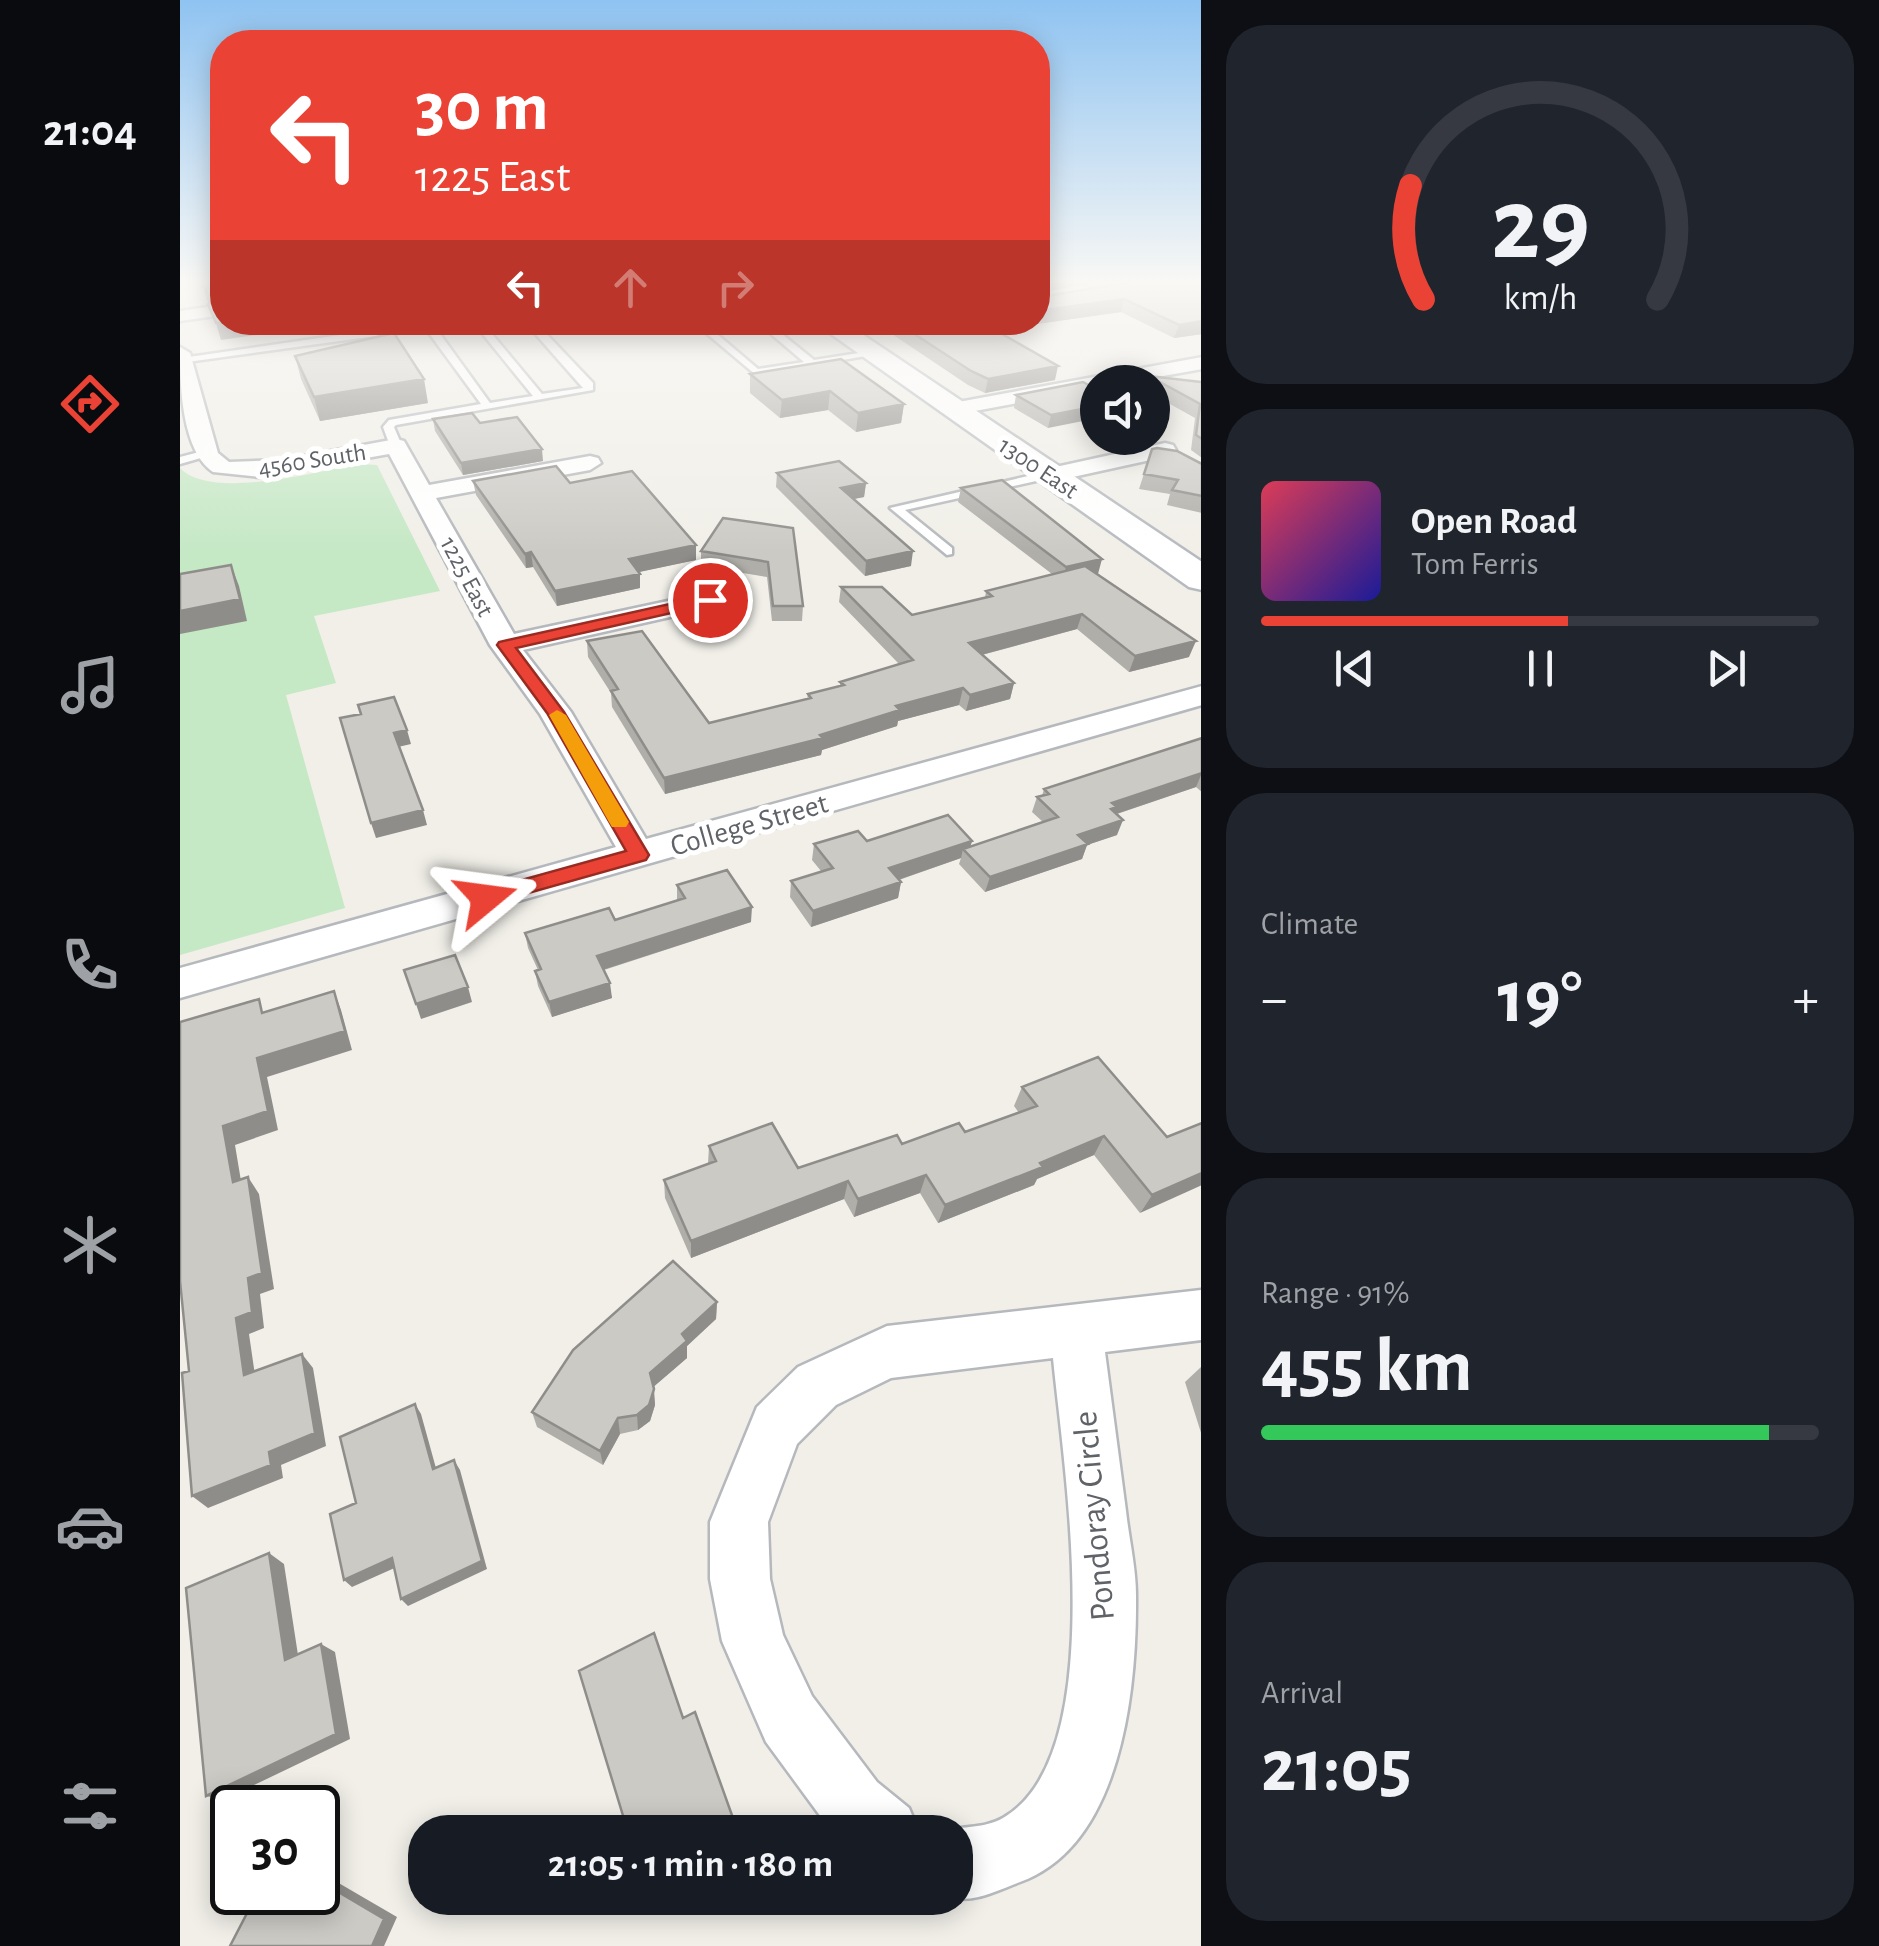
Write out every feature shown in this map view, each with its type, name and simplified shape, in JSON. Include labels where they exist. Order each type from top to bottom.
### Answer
[{"type":"main road","name":"1300 East","points":[[897,371],[1201,578]]},
{"type":"street","points":[[183,371],[187,403],[207,453]]},
{"type":"street","points":[[953,409],[1155,371]]},
{"type":"street","points":[[1050,475],[1163,440],[1190,464]]},
{"type":"street","name":"4560 South","points":[[207,453],[214,464],[227,469],[270,467],[396,446]]},
{"type":"street","name":"1225 East","points":[[396,446],[505,645],[556,712],[638,855]]},
{"type":"street","points":[[423,493],[590,463]]},
{"type":"street","points":[[505,645],[710,600]]},
{"type":"street","name":"College Street","points":[[180,984],[1201,695]]},
{"type":"street","points":[[864,1815],[853,1806],[789,1719],[753,1641],[740,1579],[739,1522],[776,1426],[817,1386],[887,1352],[1201,1315]]},
{"type":"street","name":"Pondoray Circle","points":[[973,1864],[1026,1845],[1067,1801],[1088,1746],[1100,1672],[1106,1593],[1076,1331]]},
{"type":"lane","points":[[461,371],[487,406]]},
{"type":"lane","points":[[517,371],[540,398]]},
{"type":"lane","points":[[396,446],[388,427],[393,422],[590,388],[574,371]]},
{"type":"lane","points":[[180,460],[207,453]]},
{"type":"lane","points":[[948,551],[896,508],[1050,475]]},
{"type":"green space","points":[[360,464],[377,465],[440,591],[314,616],[336,683],[286,695],[345,908],[180,955],[180,468],[195,478],[240,483]]},
{"type":"building","points":[[302,371],[419,371],[424,379],[314,397]]},
{"type":"building","points":[[858,371],[904,404],[858,413],[830,391],[782,400],[750,374]]},
{"type":"building","points":[[971,371],[1032,371],[988,379]]},
{"type":"building","points":[[1170,378],[1201,382],[1201,438],[1196,435],[1200,404],[1170,388]]},
{"type":"building","points":[[1080,383],[1080,409],[1051,415],[1016,395]]},
{"type":"building","points":[[472,413],[480,423],[517,417],[542,449],[461,463],[433,419]]},
{"type":"building","points":[[1177,451],[1201,463],[1201,496],[1172,490],[1178,480],[1144,474],[1150,455]]},
{"type":"building","points":[[839,461],[866,483],[841,488],[913,551],[866,561],[777,473]]},
{"type":"building","points":[[556,466],[570,483],[632,471],[696,545],[629,559],[640,574],[555,591],[531,552],[525,554],[473,481]]},
{"type":"building","points":[[1002,480],[1102,559],[1066,567],[961,488]]},
{"type":"building","points":[[723,518],[793,528],[803,606],[773,606],[768,562],[701,551]]},
{"type":"building","points":[[231,565],[240,599],[180,611],[180,574]]},
{"type":"building","points":[[1085,566],[1196,641],[1135,656],[1082,614],[969,643],[1014,683],[970,695],[963,688],[896,706],[900,710],[820,735],[823,738],[664,778],[611,691],[618,689],[587,641],[642,631],[709,723],[811,698],[808,694],[913,660],[841,587],[882,587],[912,615],[992,596],[986,591]]},
{"type":"building","points":[[394,697],[407,730],[394,733],[423,810],[371,823],[340,718],[361,714],[358,705]]},
{"type":"building","points":[[1201,738],[1201,773],[1112,803],[1117,807],[1111,809],[1123,820],[1078,835],[1088,844],[990,877],[963,849],[1058,817],[1037,797],[1049,794],[1044,789]]},
{"type":"building","points":[[948,815],[972,841],[889,868],[901,882],[813,911],[791,881],[833,868],[814,844],[858,831],[867,841]]},
{"type":"building","points":[[727,870],[752,907],[597,956],[610,983],[549,1002],[535,971],[541,969],[525,933],[609,908],[615,920],[685,898],[677,885]]},
{"type":"building","points":[[455,955],[468,987],[416,1004],[404,970]]},
{"type":"building","points":[[334,991],[345,1031],[257,1058],[268,1111],[223,1126],[233,1182],[248,1177],[262,1273],[248,1278],[252,1312],[236,1318],[244,1375],[302,1354],[315,1433],[269,1452],[271,1465],[192,1496],[182,1373],[189,1371],[180,1281],[180,1022],[259,999],[262,1013]]},
{"type":"building","points":[[1098,1057],[1167,1137],[1201,1123],[1201,1173],[1152,1195],[1104,1136],[1040,1163],[1043,1167],[945,1205],[926,1175],[858,1199],[848,1181],[691,1241],[664,1180],[716,1161],[709,1146],[772,1123],[798,1168],[897,1135],[902,1144],[959,1123],[965,1132],[1037,1106],[1022,1087]]},
{"type":"building","points":[[673,1261],[717,1302],[682,1334],[687,1341],[650,1373],[654,1389],[649,1405],[637,1415],[618,1418],[600,1451],[532,1412],[573,1350]]},
{"type":"building","points":[[415,1404],[433,1469],[454,1460],[482,1561],[401,1599],[392,1558],[344,1580],[330,1514],[356,1503],[340,1437]]},
{"type":"building","points":[[269,1553],[285,1660],[321,1644],[336,1734],[229,1785],[210,1785],[210,1794],[206,1796],[186,1588]]},
{"type":"building","points":[[654,1633],[683,1718],[695,1712],[732,1815],[623,1815],[579,1671]]},
{"type":"building","points":[[340,1893],[384,1919],[372,1946],[230,1946],[246,1915],[340,1915]]},
{"type":"slow traffic","points":[[557,715],[619,822]]},
{"type":"route","points":[[486,898],[638,855],[556,712],[505,645],[710,600]]}]
